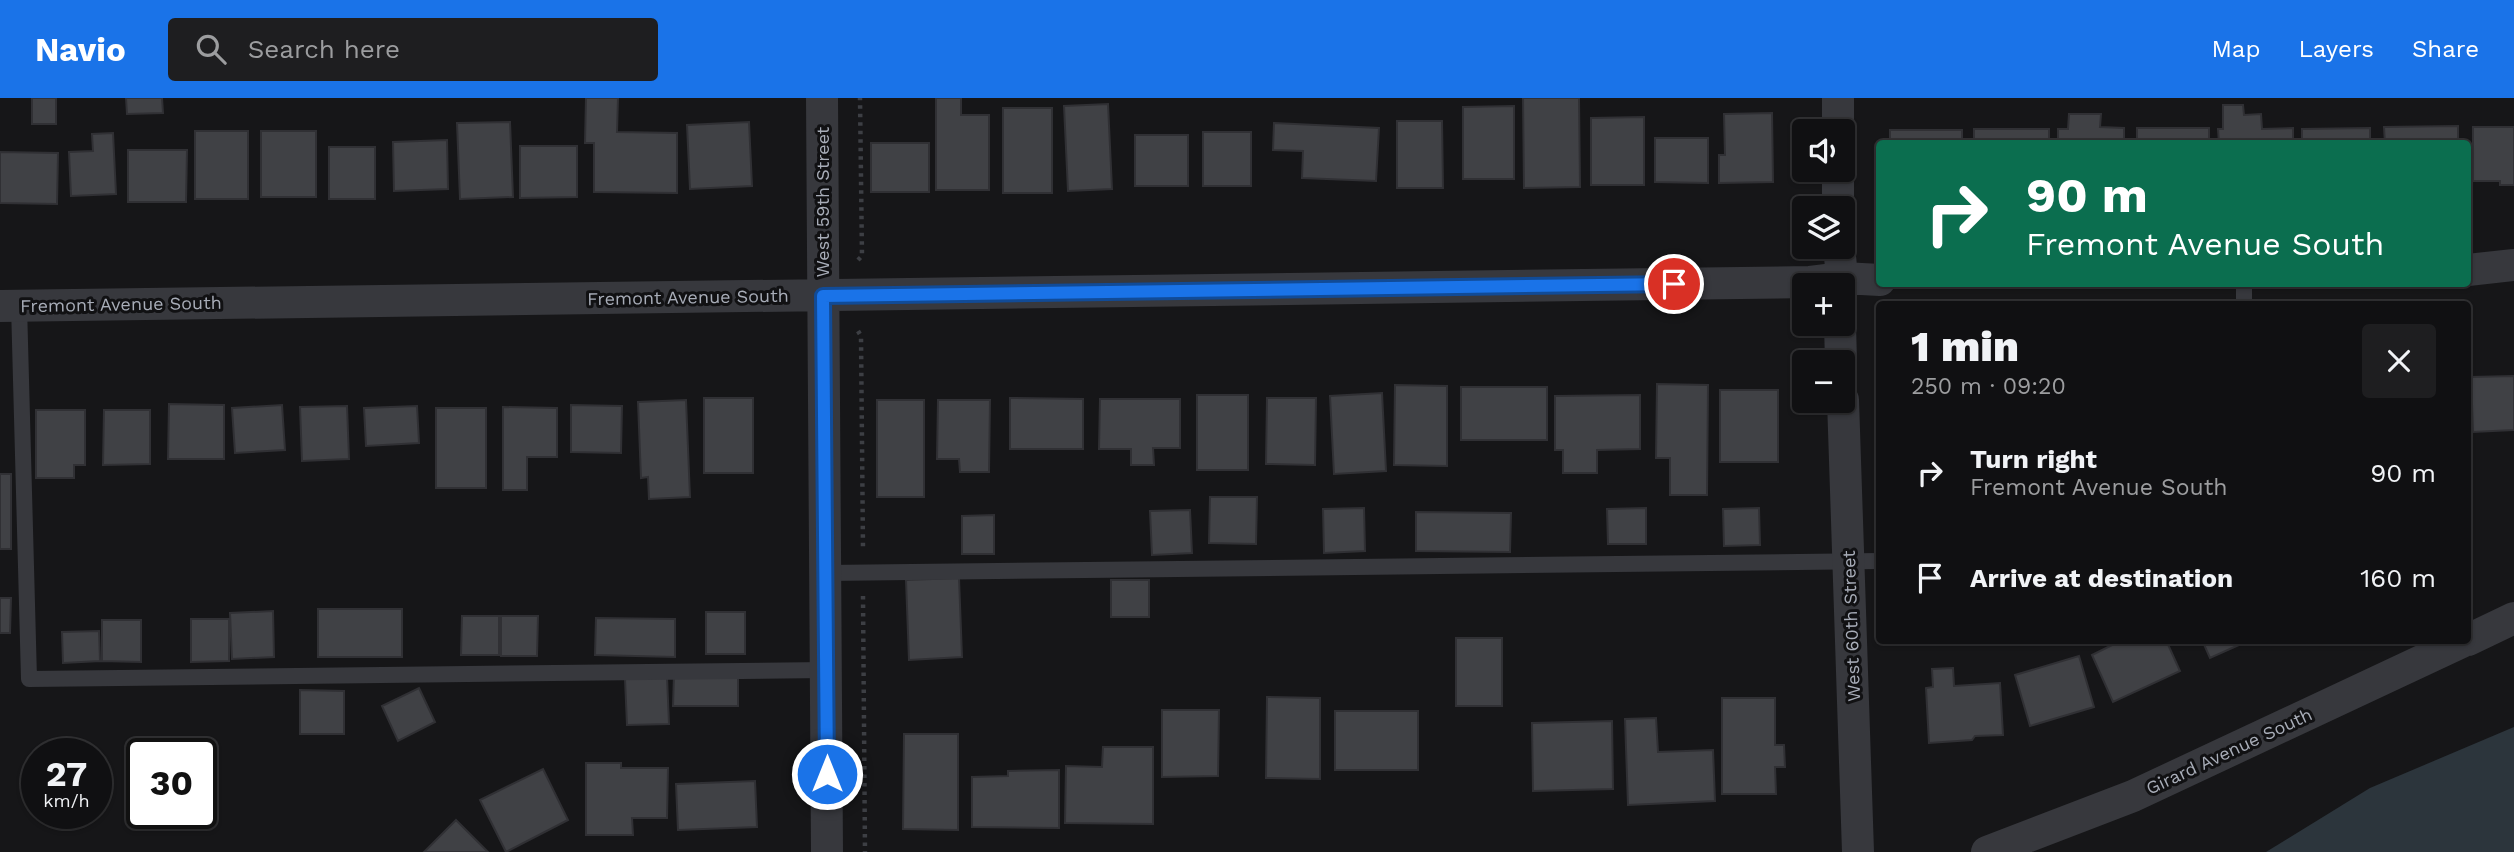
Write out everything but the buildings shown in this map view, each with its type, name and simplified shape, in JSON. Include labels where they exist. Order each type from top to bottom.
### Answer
[{"type":"street","name":"West 59th Street","points":[[822,98],[827,852]]},
{"type":"street","points":[[1838,98],[1838,119]]},
{"type":"street","points":[[2471,270],[2514,265]]},
{"type":"street","name":"Fremont Avenue South","points":[[1855,282],[1876,281]]},
{"type":"street","name":"Fremont Avenue South","points":[[9,305],[1792,282]]},
{"type":"street","name":"West 60th Street","points":[[1843,413],[1858,852]]},
{"type":"street","name":"Girard Avenue South","points":[[2471,638],[2514,618]]},
{"type":"street","name":"Girard Avenue South","points":[[1987,852],[2133,796],[2458,644]]},
{"type":"lane","points":[[9,305],[29,679],[826,670]]},
{"type":"lane","points":[[826,573],[1876,561]]},
{"type":"path","points":[[854,263],[862,256],[860,98]]},
{"type":"shaded area","points":[[2514,727],[2514,852],[2266,852],[2370,788]]},
{"type":"route","points":[[827,774],[823,296],[1674,284]]}]
